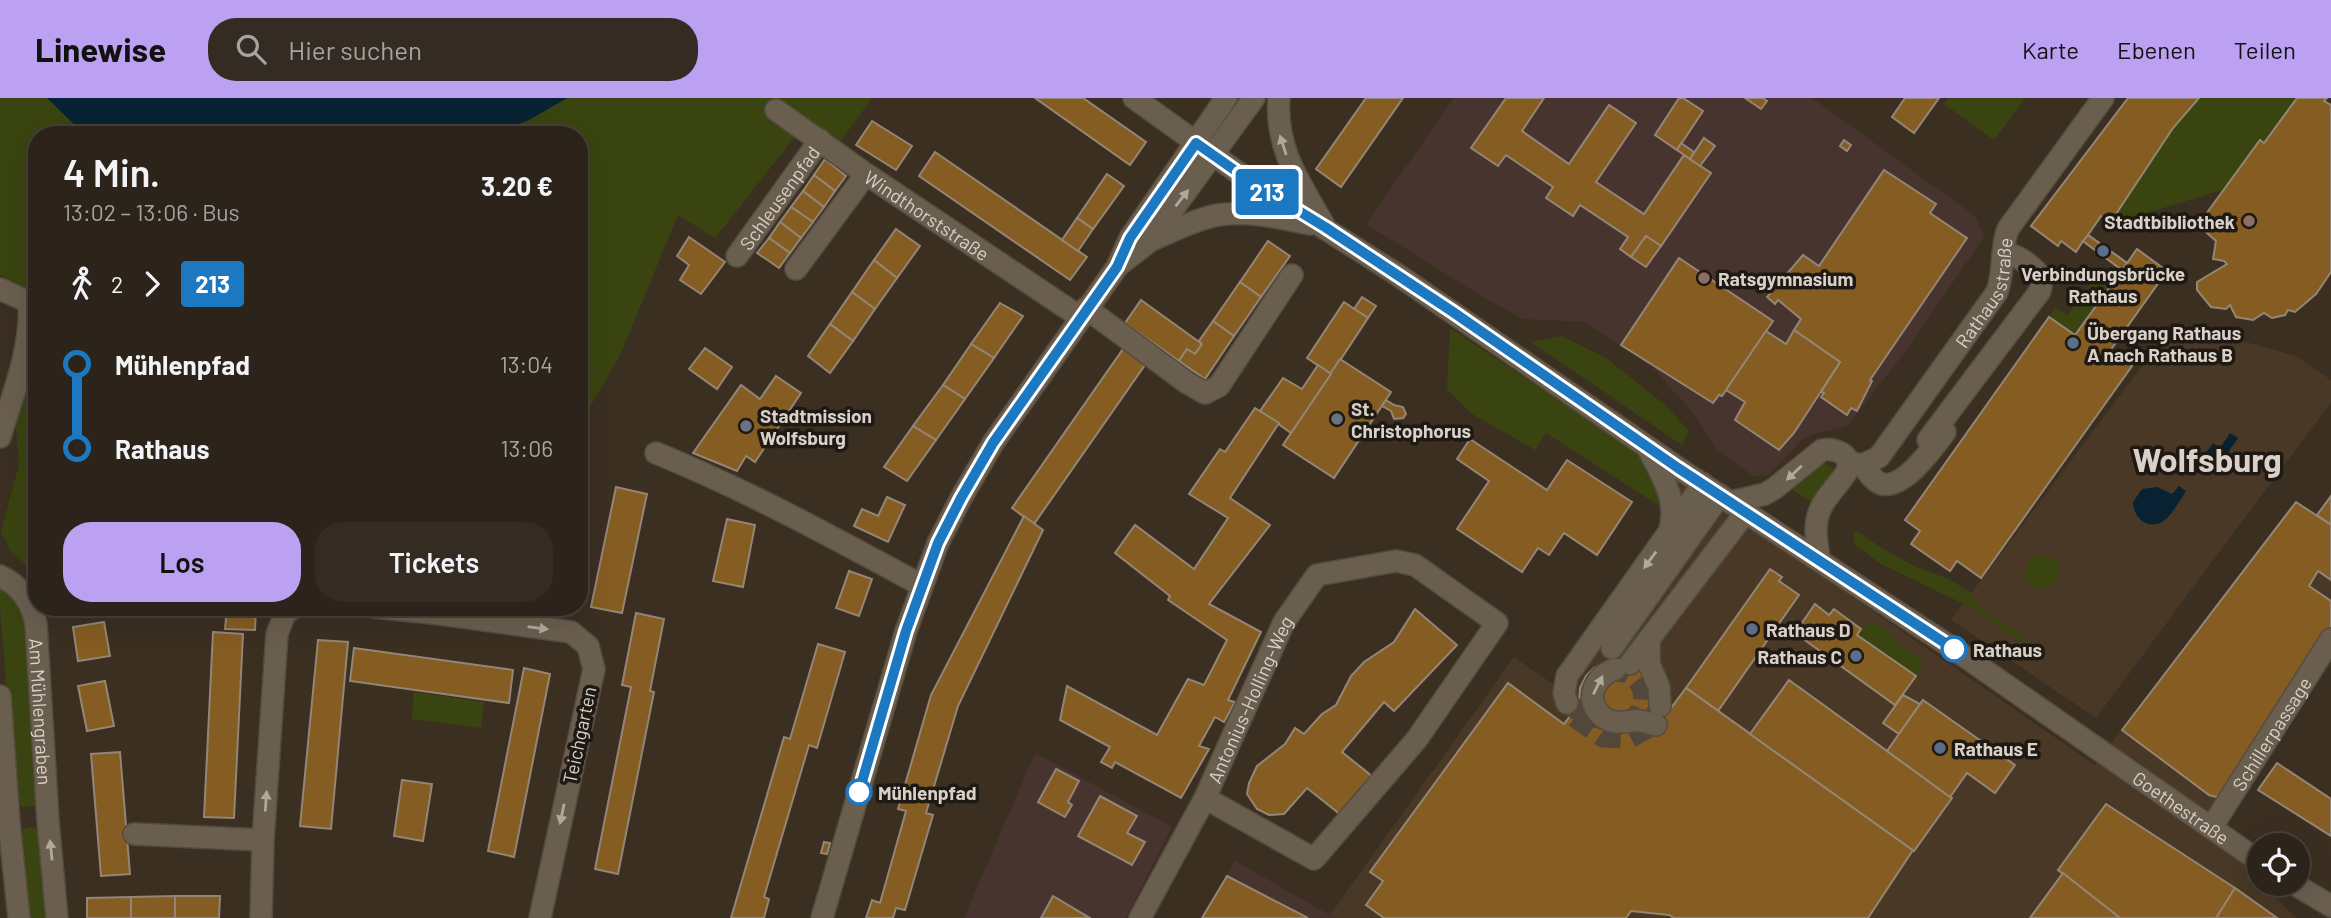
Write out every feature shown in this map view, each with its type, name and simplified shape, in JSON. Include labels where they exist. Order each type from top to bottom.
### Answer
[{"type":"street","name":"Goethestraße","points":[[1134,98],[1250,181],[1325,227],[1404,267],[1647,446],[1954,649],[2247,852]]},
{"type":"street","points":[[1150,241],[1204,149],[1226,98]]},
{"type":"street","points":[[822,918],[921,585],[938,543],[980,465],[1117,267],[1130,238],[1204,149],[1254,98]]},
{"type":"street","points":[[1279,98],[1279,132],[1290,168],[1325,227]]},
{"type":"street","name":"Rathausstraße","points":[[1819,559],[1815,533],[1820,510],[1836,484],[1855,463],[1878,457],[1997,292],[2003,272],[2007,229],[2103,98]]},
{"type":"street","name":"Windthorststraße","points":[[776,110],[866,174],[1205,393],[1219,386],[1292,275]]},
{"type":"street","name":"Schleusenpfad","points":[[737,256],[820,140]]},
{"type":"street","points":[[796,269],[866,174]]},
{"type":"street","points":[[1117,267],[1150,241],[1192,222],[1215,216],[1240,213],[1265,215],[1325,227]]},
{"type":"street","points":[[1928,440],[2040,291],[2042,279],[2036,270],[2016,256],[2004,252]]},
{"type":"street","points":[[0,289],[28,302]]},
{"type":"street","points":[[0,437],[16,389],[28,336]]},
{"type":"street","points":[[1567,703],[1564,692],[1567,676],[1669,533],[1725,498],[1765,494],[1822,450],[1831,449],[1842,453],[1883,484],[1900,481],[1934,447],[2000,360]]},
{"type":"street","points":[[1647,446],[1672,496],[1674,509],[1669,533]]},
{"type":"street","points":[[656,453],[772,505],[921,585]]},
{"type":"street","points":[[1649,639],[1649,664],[1659,687],[1658,715],[1615,722],[1605,719],[1596,711],[1593,703],[1593,692],[1597,683],[1619,660],[1649,639],[1725,498]]},
{"type":"street","points":[[1619,660],[1725,498]]},
{"type":"street","name":"Antonius-Holling-Weg","points":[[1140,918],[1205,798],[1284,622],[1317,575],[1396,561],[1415,565],[1497,623],[1417,739],[1314,859],[1205,798]]},
{"type":"street","name":"Am Mühlengraben","points":[[2,577],[18,588],[28,600]]},
{"type":"street","name":"Am Mühlengraben","points":[[35,616],[57,918]]},
{"type":"street","points":[[261,918],[263,840],[277,634],[284,616]]},
{"type":"street","name":"Teichgarten","points":[[455,616],[571,632],[588,646],[594,669],[540,918]]},
{"type":"street","name":"Schillerpassage","points":[[2211,828],[2331,639]]},
{"type":"street","name":"Am Mühlengraben","points":[[0,696],[19,918]]},
{"type":"street","points":[[9,822],[48,821]]},
{"type":"street","points":[[134,834],[263,840]]},
{"type":"street","points":[[2310,894],[2331,907],[2330,918]]},
{"type":"shaded area","name":"Ratsgymnasium","points":[[1454,98],[1812,98],[1975,216],[1984,237],[1905,352],[1847,426],[1801,440],[1769,475],[1753,476],[1717,450],[1695,415],[1651,366],[1584,322],[1523,319],[1366,224]]},
{"type":"shaded area","points":[[2175,322],[2296,356],[2331,380],[2331,402],[2096,718],[1951,620]]},
{"type":"shaded area","points":[[1676,478],[2095,765],[2296,502],[2317,515],[2331,496],[2331,638],[2211,829],[2247,867],[2247,896],[2275,896],[2296,918],[1335,918],[1330,915],[1514,657],[1553,684],[1661,528],[1663,508]]},
{"type":"shaded area","points":[[1035,753],[1172,827],[1126,918],[964,918]]},
{"type":"shaded area","points":[[1235,861],[1335,918],[1202,918]]},
{"type":"green space","points":[[0,98],[872,98],[835,149],[802,128],[715,238],[678,215],[621,353],[588,411],[588,126],[28,126],[28,289],[0,275]]},
{"type":"green space","points":[[1949,98],[2025,98],[1994,140],[1944,104]]},
{"type":"green space","points":[[2199,98],[2297,98],[2264,143],[2260,140],[2222,190],[2118,222],[2112,220],[2173,128]]},
{"type":"green space","points":[[2105,269],[2116,277],[2075,335],[2049,317],[2055,308],[2068,315],[2080,296]]},
{"type":"green space","points":[[1450,328],[1676,478],[1663,508],[1546,433],[1535,450],[1472,414],[1447,389]]},
{"type":"green space","points":[[1562,336],[1606,358],[1664,404],[1689,431],[1682,445],[1531,342]]},
{"type":"green space","points":[[28,363],[28,567],[11,552],[1,532],[19,464],[16,427]]},
{"type":"green space","points":[[1818,457],[1836,471],[1822,486],[1812,503],[1789,487]]},
{"type":"green space","points":[[1855,530],[1916,567],[1949,579],[1971,593],[1978,606],[2014,631],[2023,640],[2021,643],[1966,605],[1881,564],[1855,545]]},
{"type":"green space","points":[[2043,555],[2055,560],[2060,572],[2055,584],[2043,589],[2031,584],[2026,572],[2031,560]]},
{"type":"green space","points":[[2,583],[27,616],[42,799],[36,806],[22,807],[16,800],[0,608]]},
{"type":"green space","points":[[1870,624],[1882,626],[1904,648],[1920,657],[1922,668],[1916,676],[1857,635]]},
{"type":"green space","points":[[414,692],[484,702],[481,728],[412,719]]},
{"type":"green space","points":[[29,827],[37,829],[44,837],[51,918],[26,918],[18,836]]},
{"type":"water","points":[[47,98],[567,98],[514,126],[76,126]]},
{"type":"water","points":[[2230,433],[2238,438],[2217,469],[2208,463],[2200,474],[2194,470],[2213,443],[2220,448]]},
{"type":"water","points":[[2179,486],[2186,491],[2165,520],[2148,524],[2139,518],[2133,502],[2142,489],[2157,487],[2172,494]]},
{"type":"building","points":[[1035,98],[1083,98],[1146,142],[1130,165]]},
{"type":"building","points":[[1366,98],[1403,98],[1341,187],[1316,169]]},
{"type":"building","points":[[1506,98],[1544,98],[1522,131],[1569,164],[1609,105],[1636,123],[1596,182],[1644,214],[1684,155],[1711,173],[1661,246],[1646,236],[1631,257],[1620,249],[1628,237],[1580,205],[1573,216],[1546,198],[1553,187],[1506,155],[1498,166],[1471,148]]},
{"type":"building","points":[[1679,98],[1703,111],[1677,150],[1655,135]]},
{"type":"building","points":[[1745,98],[1763,98],[1767,101],[1761,109]]},
{"type":"building","points":[[1905,98],[1939,98],[1914,133],[1892,117]]},
{"type":"building","name":"Übergang Rathaus A nach Rathaus B","points":[[2128,98],[2199,98],[2173,128],[2110,223],[2101,216],[2088,235],[2127,263],[2137,249],[2167,271],[2110,351],[2132,366],[1981,578],[1957,561],[1950,571],[1911,544],[1920,531],[1905,520],[2049,317],[2075,335],[2122,270],[2083,241],[2076,252],[2061,241],[2058,246],[2031,226]]},
{"type":"building","points":[[2297,98],[2327,98],[2324,101],[2331,105],[2331,272],[2316,294],[2295,312],[2288,310],[2285,315],[2272,318],[2264,313],[2253,320],[2236,317],[2230,305],[2226,309],[2211,307],[2197,290],[2197,282],[2227,264],[2213,259],[2216,241],[2198,225],[2260,140],[2264,143]]},
{"type":"building","points":[[872,121],[912,146],[896,170],[856,145]]},
{"type":"building","points":[[1704,138],[1715,146],[1700,166],[1690,159]]},
{"type":"building","points":[[1844,140],[1851,145],[1847,151],[1840,146]]},
{"type":"building","points":[[1681,143],[1694,152],[1690,159],[1677,150]]},
{"type":"building","points":[[935,152],[1087,257],[1070,280],[919,176]]},
{"type":"building","points":[[825,159],[846,176],[835,191],[814,175]]},
{"type":"building","name":"Ratsgymnasium","points":[[1884,170],[1936,204],[1930,213],[1967,238],[1870,380],[1872,381],[1857,411],[1851,408],[1847,415],[1821,397],[1824,393],[1821,392],[1840,362],[1794,330],[1801,319],[1778,300],[1775,304],[1767,297],[1803,255],[1819,266]]},
{"type":"building","points":[[1107,174],[1124,186],[1093,229],[1077,218]]},
{"type":"building","points":[[814,175],[835,191],[824,207],[803,191]]},
{"type":"building","points":[[803,191],[824,207],[813,222],[791,207]]},
{"type":"building","points":[[791,207],[813,222],[801,238],[780,222]]},
{"type":"building","points":[[1077,218],[1093,229],[1078,251],[1062,240]]},
{"type":"building","points":[[780,222],[801,238],[790,253],[769,238]]},
{"type":"building","points":[[896,229],[920,246],[897,278],[874,260]]},
{"type":"building","name":"Verbindungsbrücke Rathaus","points":[[2088,235],[2127,263],[2122,270],[2083,241]]},
{"type":"building","points":[[1646,236],[1661,246],[1646,267],[1631,257]]},
{"type":"building","points":[[689,237],[725,262],[701,294],[680,280],[689,265],[677,256]]},
{"type":"building","points":[[769,238],[790,253],[779,268],[757,253]]},
{"type":"building","points":[[1268,241],[1290,256],[1261,297],[1240,282]]},
{"type":"building","points":[[1679,258],[1773,321],[1722,396],[1719,395],[1713,403],[1621,345]]},
{"type":"building","points":[[874,260],[897,278],[875,309],[852,292]]},
{"type":"building","points":[[1240,282],[1261,297],[1234,336],[1213,321]]},
{"type":"building","points":[[852,292],[875,309],[853,341],[830,324]]},
{"type":"building","points":[[1362,297],[1376,306],[1368,318],[1354,309]]},
{"type":"building","points":[[1141,300],[1202,344],[1195,354],[1187,349],[1179,361],[1125,323]]},
{"type":"building","points":[[1344,302],[1368,318],[1331,374],[1307,358]]},
{"type":"building","points":[[1000,303],[1023,316],[994,358],[971,344]]},
{"type":"building","points":[[1213,321],[1234,336],[1205,379],[1179,361],[1187,349],[1195,354],[1202,344],[1199,341]]},
{"type":"building","points":[[830,324],[853,341],[830,373],[808,356]]},
{"type":"building","points":[[1794,330],[1840,362],[1794,433],[1779,450],[1735,420],[1745,402],[1726,390],[1766,331],[1786,344]]},
{"type":"building","points":[[971,344],[994,358],[965,399],[943,385]]},
{"type":"building","points":[[705,348],[732,367],[717,389],[689,369]]},
{"type":"building","points":[[1123,349],[1145,365],[1034,524],[1012,508]]},
{"type":"building","name":"St. Christophorus","points":[[1340,359],[1391,392],[1334,478],[1283,445]]},
{"type":"building","points":[[1318,365],[1331,374],[1291,433],[1260,411],[1283,378],[1302,389]]},
{"type":"building","name":"Stadtmission Wolfsburg","points":[[776,376],[801,393],[755,462],[746,456],[737,471],[693,453],[741,385],[760,399]]},
{"type":"building","points":[[943,385],[965,399],[936,440],[913,426]]},
{"type":"building","points":[[1386,400],[1403,407],[1406,414],[1403,418],[1394,419],[1391,411],[1382,406]]},
{"type":"building","points":[[1255,408],[1279,423],[1230,498],[1270,525],[1209,604],[1261,632],[1228,700],[1235,702],[1224,722],[1215,717],[1199,746],[1209,749],[1181,798],[1115,762],[1112,768],[1101,762],[1110,747],[1060,720],[1067,686],[1157,735],[1188,679],[1204,685],[1227,640],[1168,600],[1170,596],[1115,553],[1135,525],[1194,569],[1228,518],[1189,494],[1220,449],[1225,452]]},
{"type":"building","points":[[913,426],[936,440],[907,481],[884,467]]},
{"type":"building","points":[[1470,439],[1547,490],[1567,460],[1632,502],[1597,555],[1564,533],[1549,555],[1538,548],[1522,572],[1457,529],[1489,481],[1457,459]]},
{"type":"building","points":[[616,487],[647,494],[622,613],[591,607]]},
{"type":"building","points":[[2331,496],[2331,525],[2317,515]]},
{"type":"building","points":[[887,497],[905,505],[888,542],[854,526],[862,509],[878,516]]},
{"type":"building","points":[[2296,502],[2331,525],[2331,580],[2318,571],[2309,586],[2331,601],[2331,629],[2222,793],[2216,797],[2209,795],[2122,730]]},
{"type":"building","points":[[1024,516],[1043,530],[958,706],[926,813],[933,815],[905,910],[896,908],[893,918],[866,918],[872,900],[880,903],[906,811],[898,809],[931,695]]},
{"type":"building","points":[[727,519],[755,525],[743,587],[713,581]]},
{"type":"building","name":"Rathaus D","points":[[1770,569],[1782,577],[1779,581],[1799,595],[1718,711],[1686,688]]},
{"type":"building","points":[[849,571],[872,579],[859,616],[836,608]]},
{"type":"building","name":"Rathaus C","points":[[1815,604],[1829,615],[1834,609],[1861,629],[1857,635],[1916,676],[1895,705],[1795,633]]},
{"type":"building","points":[[1415,609],[1457,645],[1394,711],[1384,702],[1342,752],[1373,777],[1341,815],[1307,788],[1284,814],[1269,815],[1257,809],[1247,794],[1257,766],[1285,744],[1295,728],[1304,734],[1322,714],[1336,705],[1351,676],[1364,662],[1394,642]]},
{"type":"building","points":[[636,613],[664,619],[650,691],[654,692],[618,874],[595,869],[631,687],[622,685]]},
{"type":"building","points":[[226,616],[256,616],[255,630],[225,629]]},
{"type":"building","points":[[104,622],[110,656],[78,661],[73,627]]},
{"type":"building","points":[[213,632],[243,634],[234,818],[204,817]]},
{"type":"building","points":[[318,640],[348,642],[331,829],[300,826]]},
{"type":"building","points":[[818,644],[845,652],[817,748],[809,745],[764,897],[769,899],[764,918],[731,918],[784,737],[790,739]]},
{"type":"building","points":[[354,648],[513,670],[509,703],[350,681]]},
{"type":"building","points":[[1604,663],[1639,669],[1668,712],[1686,688],[1913,850],[1868,918],[1674,918],[1669,915],[1631,911],[1626,918],[1384,918],[1366,905],[1383,881],[1370,872],[1508,683],[1564,724],[1579,704],[1580,688],[1586,676]]},
{"type":"building","points":[[524,668],[550,674],[514,857],[488,851]]},
{"type":"building","points":[[1789,680],[1952,798],[1914,851],[1750,734]]},
{"type":"building","points":[[105,681],[114,726],[87,731],[78,686]]},
{"type":"building","points":[[1903,695],[1920,704],[1899,734],[1883,723]]},
{"type":"building","name":"Rathaus E","points":[[1923,700],[2015,765],[1995,793],[1967,773],[1950,797],[1887,751]]},
{"type":"building","points":[[120,752],[130,874],[101,876],[91,754]]},
{"type":"building","points":[[2277,763],[2331,799],[2331,836],[2258,790]]},
{"type":"building","points":[[1056,769],[1079,781],[1068,802],[1072,805],[1065,817],[1038,802]]},
{"type":"building","points":[[402,780],[432,784],[423,841],[394,836]]},
{"type":"building","points":[[1100,796],[1137,816],[1127,833],[1145,842],[1132,865],[1078,836]]},
{"type":"building","points":[[2106,804],[2277,918],[2120,918],[2058,870]]},
{"type":"building","points":[[824,842],[830,843],[827,854],[821,853]]},
{"type":"building","points":[[2063,873],[2120,918],[2030,918]]},
{"type":"building","points":[[1227,876],[1308,918],[1202,918]]},
{"type":"building","points":[[2235,888],[2277,918],[2216,918]]},
{"type":"building","points":[[175,896],[220,896],[219,918],[175,918]]},
{"type":"building","points":[[175,896],[175,918],[131,918],[131,897]]},
{"type":"building","points":[[1053,896],[1090,918],[1041,918]]},
{"type":"building","points":[[131,897],[131,918],[87,918],[87,898]]},
{"type":"tunnel","points":[[1567,703],[1602,719],[1622,722],[1635,717],[1642,708],[1644,697],[1640,685],[1633,676],[1621,671],[1605,674]]},
{"type":"tunnel","points":[[1575,717],[1603,737],[1629,738],[1649,727],[1657,712]]},
{"type":"bus line","name":"213","points":[[859,792],[921,585],[961,498],[993,443],[1117,267],[1130,238],[1196,143],[1453,312],[1678,468],[1954,649]]},
{"type":"place","name":"Stadtbibliothek","points":[[2249,221]]},
{"type":"place","name":"Verbindungsbrücke Rathaus","points":[[2103,251]]},
{"type":"place","name":"Ratsgymnasium","points":[[1704,278]]},
{"type":"place","name":"Übergang Rathaus A nach Rathaus B","points":[[2073,343]]},
{"type":"place","name":"St. Christophorus","points":[[1337,419]]},
{"type":"place","name":"Stadtmission Wolfsburg","points":[[746,426]]},
{"type":"place","name":"Rathaus D","points":[[1752,629]]},
{"type":"place","name":"Rathaus","points":[[1954,649]]},
{"type":"place","name":"Rathaus C","points":[[1856,656]]},
{"type":"place","name":"Rathaus E","points":[[1940,748]]},
{"type":"place","name":"Mühlenpfad","points":[[859,792]]},
{"type":"district","name":"Wolfsburg","points":[[2207,459]]}]
